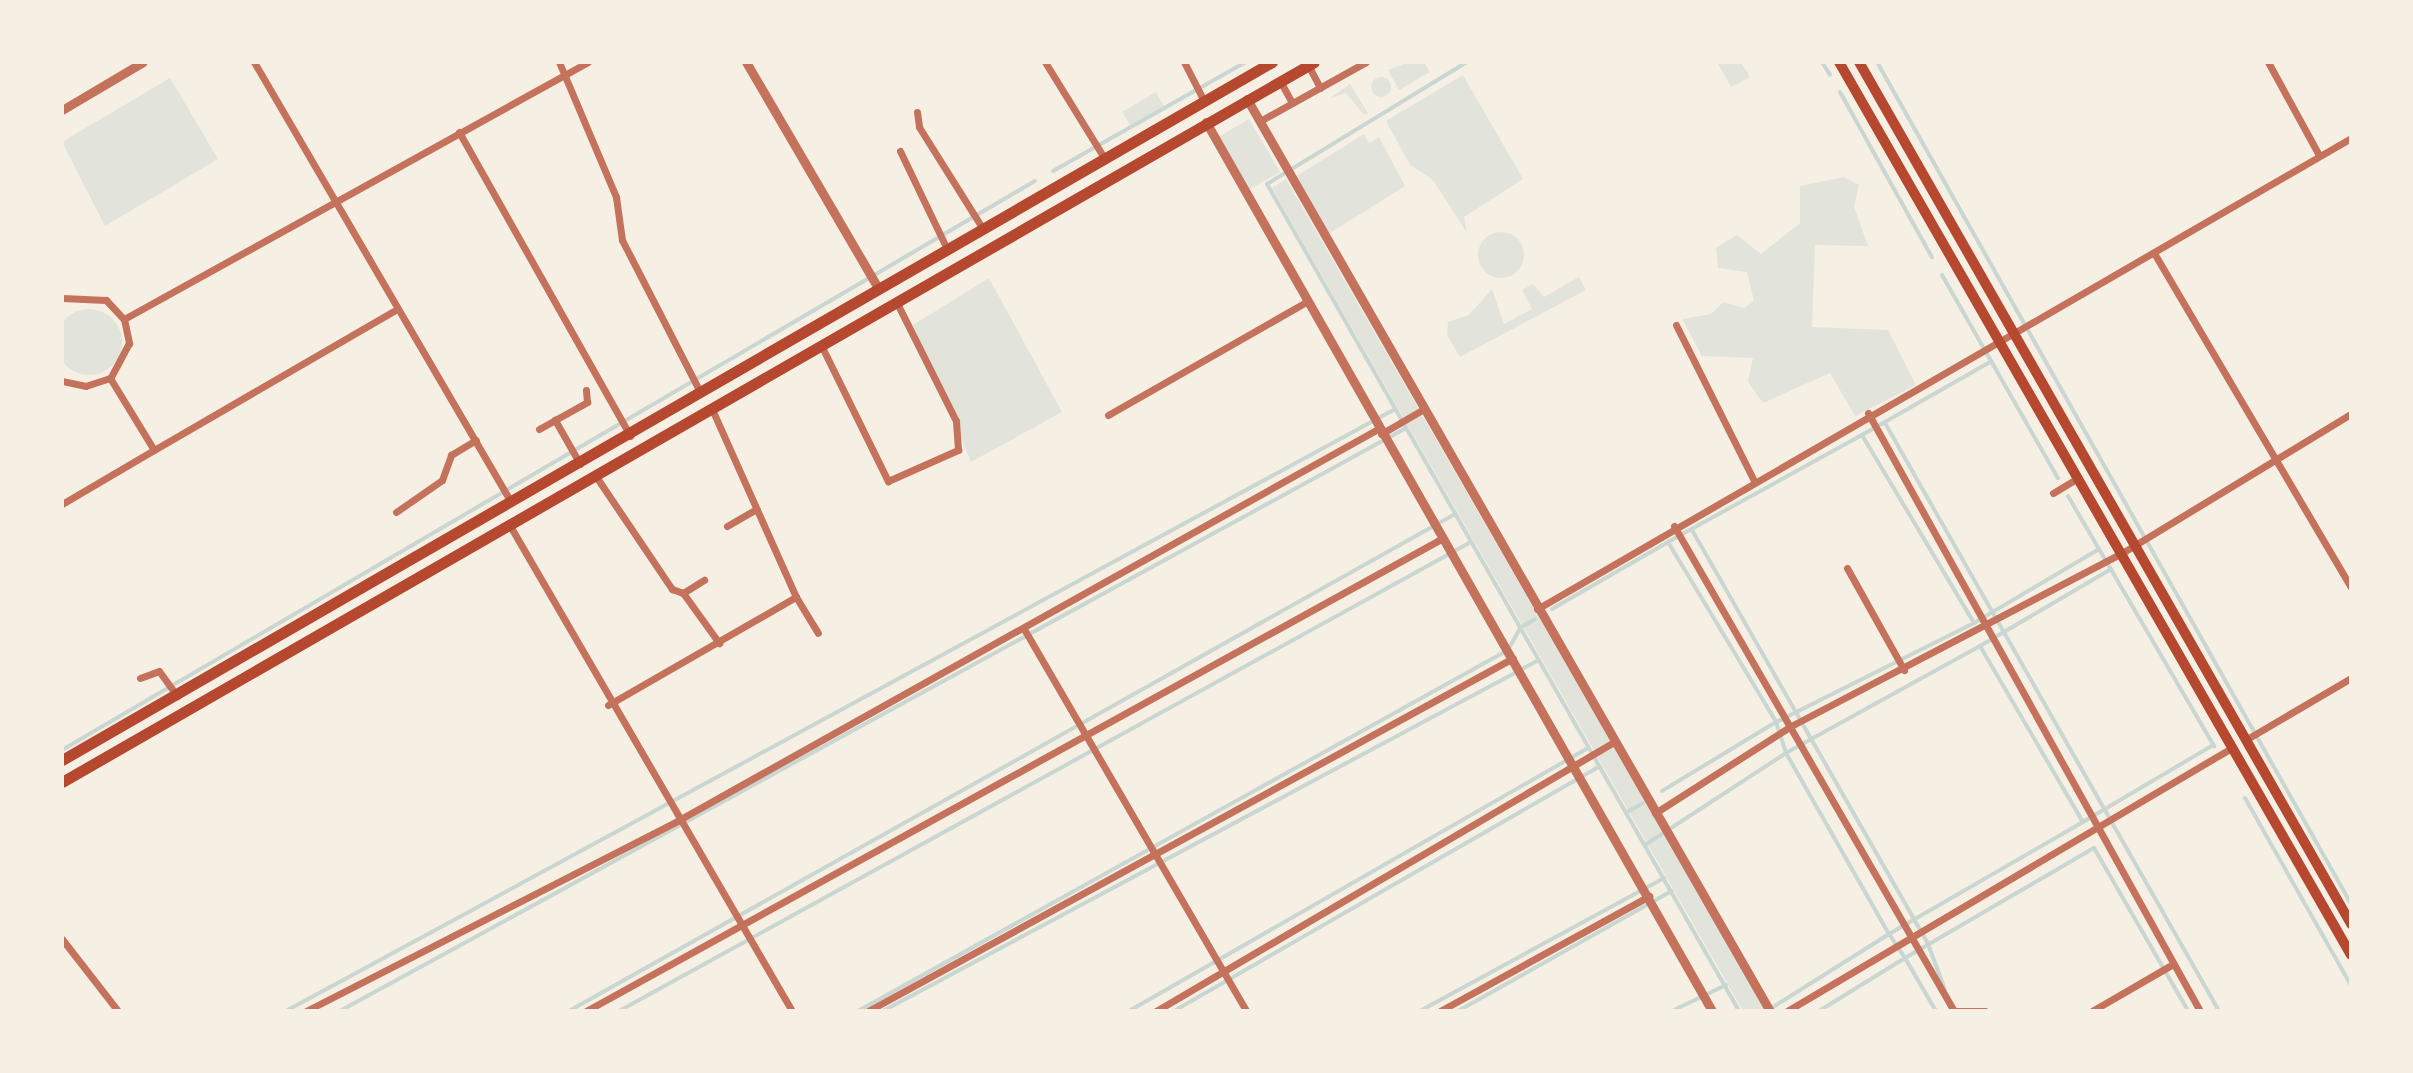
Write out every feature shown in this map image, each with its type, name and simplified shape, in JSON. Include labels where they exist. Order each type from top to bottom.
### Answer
[{"type":"main road","points":[[62,760],[177,696],[509,499],[581,466],[877,286],[1272,62]]},
{"type":"main road","points":[[1839,62],[2234,745],[2351,955]]},
{"type":"main road","points":[[1859,62],[2351,924]]},
{"type":"main road","points":[[62,782],[1311,63]]},
{"type":"main road","points":[[1058,182],[1069,200]]},
{"type":"main road","points":[[1042,192],[1054,210]]},
{"type":"main road","points":[[125,726],[136,741]]},
{"type":"street","points":[[62,110],[143,62]]},
{"type":"street","points":[[254,62],[330,203],[509,499]]},
{"type":"street","points":[[559,62],[616,197],[622,240],[700,392]]},
{"type":"street","points":[[124,319],[588,62]]},
{"type":"street","points":[[746,62],[877,286]]},
{"type":"street","points":[[1045,62],[1068,88],[1103,156]]},
{"type":"street","points":[[1184,62],[1203,99]]},
{"type":"street","points":[[1260,121],[1366,62]]},
{"type":"street","points":[[2268,62],[2319,155]]},
{"type":"street","points":[[1311,63],[1320,88]]},
{"type":"street","points":[[1280,81],[1292,103]]},
{"type":"street","points":[[1247,99],[1422,410],[1770,1011]]},
{"type":"street","points":[[917,112],[919,127],[981,226]]},
{"type":"street","points":[[1206,122],[1378,432],[1513,658],[1649,896],[1710,1010]]},
{"type":"street","points":[[459,132],[630,436]]},
{"type":"street","points":[[1537,609],[1753,479],[1999,342],[2351,138]]},
{"type":"street","points":[[900,151],[946,247]]},
{"type":"street","points":[[2154,253],[2275,463],[2351,587]]},
{"type":"street","points":[[62,381],[86,386],[110,378],[128,351],[124,319],[98,296],[63,296]]},
{"type":"street","points":[[821,345],[888,481],[958,450],[956,421],[896,301]]},
{"type":"street","points":[[1108,415],[1306,302]]},
{"type":"street","points":[[62,504],[394,311]]},
{"type":"street","points":[[1676,325],[1753,479]]},
{"type":"street","points":[[110,378],[154,450]]},
{"type":"street","points":[[539,429],[587,402],[586,390]]},
{"type":"street","points":[[711,407],[796,597],[818,633]]},
{"type":"street","points":[[306,1011],[677,821],[1422,410]]},
{"type":"street","points":[[1868,413],[2101,825],[2200,1011]]},
{"type":"street","points":[[1655,813],[1791,726],[1904,670],[2122,553],[2275,463],[2351,414]]},
{"type":"street","points":[[555,420],[581,466]]},
{"type":"street","points":[[396,512],[442,480],[451,455],[476,440]]},
{"type":"street","points":[[595,475],[658,570],[683,593],[719,643]]},
{"type":"street","points":[[2053,493],[2078,478]]},
{"type":"street","points":[[727,526],[756,509]]},
{"type":"street","points":[[509,524],[608,705],[792,1011]]},
{"type":"street","points":[[1674,526],[1953,1009],[1985,1011]]},
{"type":"street","points":[[586,1011],[1086,739],[1441,539]]},
{"type":"street","points":[[1847,568],[1904,670]]},
{"type":"street","points":[[683,593],[704,580]]},
{"type":"street","points":[[608,705],[796,597]]},
{"type":"street","points":[[1024,629],[1246,1011]]},
{"type":"street","points":[[868,1011],[1513,658]]},
{"type":"street","points":[[140,678],[159,671],[177,696]]},
{"type":"street","points":[[2247,739],[2351,678]]},
{"type":"street","points":[[1156,1011],[1614,742]]},
{"type":"street","points":[[1787,1011],[2234,745]]},
{"type":"street","points":[[1440,1011],[1649,896]]},
{"type":"street","points":[[62,939],[118,1011]]},
{"type":"street","points":[[2092,1011],[2173,964]]},
{"type":"shaded area","points":[[1409,62],[1424,62],[1430,72],[1399,90],[1388,70]]},
{"type":"shaded area","points":[[1717,62],[1741,62],[1750,77],[1731,87]]},
{"type":"shaded area","points":[[1463,75],[1523,179],[1464,217],[1467,233],[1433,180],[1410,165],[1386,121]]},
{"type":"shaded area","points":[[1377,77],[1385,77],[1391,87],[1385,97],[1377,97],[1371,91],[1371,83]]},
{"type":"shaded area","points":[[170,78],[218,159],[105,226],[62,142]]},
{"type":"shaded area","points":[[1350,84],[1368,113],[1364,115],[1346,93],[1330,98]]},
{"type":"shaded area","points":[[1156,92],[1164,106],[1130,125],[1122,112]]},
{"type":"shaded area","points":[[1249,119],[1280,172],[1248,190],[1218,137]]},
{"type":"shaded area","points":[[1364,134],[1369,143],[1379,137],[1405,186],[1327,235],[1295,177]]},
{"type":"shaded area","points":[[1844,177],[1859,185],[1854,207],[1868,246],[1815,245],[1812,327],[1888,330],[1916,385],[1855,416],[1830,373],[1763,403],[1748,382],[1753,358],[1702,356],[1682,319],[1711,314],[1723,302],[1744,308],[1754,301],[1747,272],[1718,268],[1716,248],[1737,235],[1761,254],[1800,223],[1800,186]]},
{"type":"shaded area","points":[[1286,179],[1766,1011],[1743,1011],[1272,188]]},
{"type":"shaded area","points":[[1501,232],[1517,239],[1524,255],[1517,271],[1501,278],[1485,271],[1478,255],[1485,239]]},
{"type":"shaded area","points":[[1579,277],[1586,290],[1460,357],[1447,335],[1448,322],[1469,315],[1492,289],[1504,324],[1532,309],[1522,290],[1533,284],[1544,297]]},
{"type":"shaded area","points":[[989,278],[1062,412],[971,462],[913,325]]},
{"type":"shaded area","points":[[89,309],[102,312],[112,319],[119,329],[122,342],[119,355],[112,365],[102,372],[89,375],[76,372],[66,365],[59,355],[56,342],[59,329],[66,319],[76,312]]},
{"type":"waterway","points":[[1053,171],[1246,62]]},
{"type":"waterway","points":[[1467,62],[1267,184],[1739,1011]]},
{"type":"waterway","points":[[1822,62],[1830,75]]},
{"type":"waterway","points":[[1877,62],[2351,904]]},
{"type":"waterway","points":[[1840,92],[1932,257]]},
{"type":"waterway","points":[[62,750],[1035,181]]},
{"type":"waterway","points":[[1942,275],[2058,478]]},
{"type":"waterway","points":[[1862,435],[1990,362]]},
{"type":"waterway","points":[[286,1011],[1395,409]]},
{"type":"waterway","points":[[1885,423],[2219,1011]]},
{"type":"waterway","points":[[340,1011],[1406,428]]},
{"type":"waterway","points":[[1668,542],[1862,435],[1974,623],[1776,722],[1786,753],[1980,646],[2083,822],[1889,934],[1905,958],[2094,848],[2188,1011]]},
{"type":"waterway","points":[[2068,496],[2214,746]]},
{"type":"waterway","points":[[569,1011],[1455,514]]},
{"type":"waterway","points":[[1692,530],[1928,944],[1945,990]]},
{"type":"waterway","points":[[619,1011],[1471,542]]},
{"type":"waterway","points":[[1552,609],[1668,542],[1776,722],[1662,791]]},
{"type":"waterway","points":[[1974,623],[2099,549]]},
{"type":"waterway","points":[[1980,646],[2111,569]]},
{"type":"waterway","points":[[858,1011],[1508,650],[1520,628],[1535,619]]},
{"type":"waterway","points":[[883,1011],[1539,660]]},
{"type":"waterway","points":[[2083,822],[2213,745]]},
{"type":"waterway","points":[[1129,1011],[1588,748]]},
{"type":"waterway","points":[[1645,845],[1786,753],[1889,934],[1770,1009]]},
{"type":"waterway","points":[[1174,1011],[1600,766]]},
{"type":"waterway","points":[[2245,798],[2351,985]]},
{"type":"waterway","points":[[1627,812],[1643,803]]},
{"type":"waterway","points":[[1420,1011],[1664,878]]},
{"type":"waterway","points":[[1458,1011],[1672,891]]},
{"type":"waterway","points":[[1819,1011],[1905,958],[1936,1011]]},
{"type":"waterway","points":[[1672,1011],[1726,985]]}]
